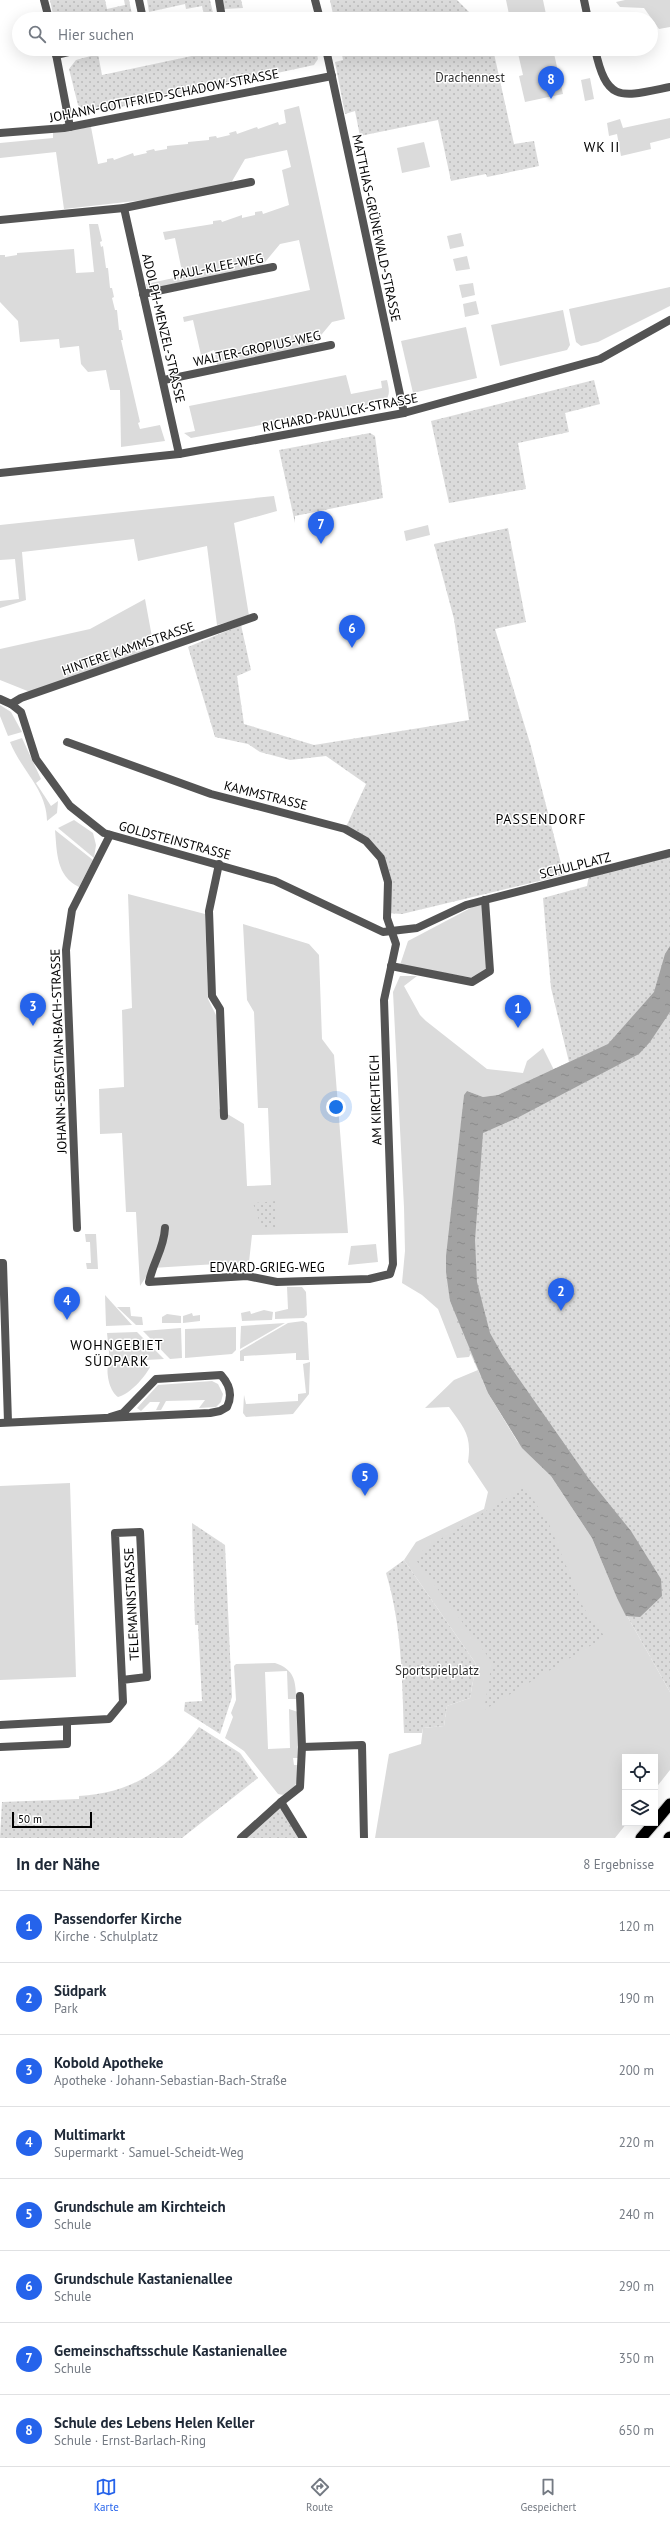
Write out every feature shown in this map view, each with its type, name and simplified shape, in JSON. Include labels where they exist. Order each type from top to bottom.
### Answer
[{"type":"highway","points":[[658,1818],[670,1804]]},
{"type":"highway","points":[[641,1838],[651,1826]]},
{"type":"street","points":[[44,0],[47,12]]},
{"type":"street","points":[[139,0],[142,12]]},
{"type":"street","points":[[219,0],[221,12]]},
{"type":"street","points":[[315,0],[318,12]]},
{"type":"street","points":[[584,0],[587,12]]},
{"type":"street","points":[[57,56],[70,126]]},
{"type":"street","name":"MATTHIAS-GRÜNEWALD-STRASSE","points":[[328,56],[404,413]]},
{"type":"street","points":[[597,56],[602,78],[605,84],[614,91],[628,95],[670,87]]},
{"type":"street","name":"JOHANN-GOTTFRIED-SCHADOW-STRASSE","points":[[0,133],[70,126],[332,76]]},
{"type":"street","points":[[0,220],[124,208],[251,182]]},
{"type":"street","name":"ADOLPH-MENZEL-STRASSE","points":[[124,208],[164,380],[179,454]]},
{"type":"street","name":"PAUL-KLEE-WEG","points":[[144,294],[273,267]]},
{"type":"street","name":"RICHARD-PAULICK-STRASSE","points":[[0,473],[179,454],[404,413],[600,359],[670,320]]},
{"type":"street","name":"WALTER-GROPIUS-WEG","points":[[164,380],[331,345]]},
{"type":"street","name":"HINTERE KAMMSTRASSE","points":[[11,704],[21,698],[254,617]]},
{"type":"street","points":[[0,699],[11,704]]},
{"type":"street","name":"GOLDSTEINSTRASSE","points":[[11,704],[21,712],[36,758],[48,778],[78,814],[110,835],[219,864],[275,882],[383,932],[391,932]]},
{"type":"street","name":"KAMMSTRASSE","points":[[67,742],[211,794],[333,825],[355,833],[375,850],[383,864],[388,882],[387,918],[391,932]]},
{"type":"street","name":"JOHANN-SEBASTIAN-BACH-STRASSE","points":[[77,1228],[66,950],[72,910],[110,835]]},
{"type":"street","name":"SCHULPLATZ","points":[[391,932],[427,924],[466,905],[670,853]]},
{"type":"street","points":[[219,864],[209,911],[212,996],[220,1009],[224,1116]]},
{"type":"street","points":[[391,966],[472,982],[490,971],[485,900]]},
{"type":"street","name":"AM KIRCHTEICH","points":[[391,932],[396,944],[384,1000],[392,1270]]},
{"type":"street","name":"EDVARD-GRIEG-WEG","points":[[165,1228],[159,1258],[152,1268],[148,1282],[247,1276],[277,1282],[369,1278],[390,1274],[392,1270]]},
{"type":"street","points":[[0,1263],[3,1263],[4,1423],[110,1417],[139,1418],[220,1411],[227,1407],[230,1392],[228,1383],[221,1375],[156,1379],[123,1413],[110,1417]]},
{"type":"street","name":"TELEMANNSTRASSE","points":[[0,1725],[109,1720],[123,1702],[115,1533],[140,1532],[147,1677],[122,1680]]},
{"type":"street","points":[[241,1838],[280,1802],[300,1787],[302,1747],[300,1696]]},
{"type":"street","points":[[0,1747],[67,1744],[67,1722]]},
{"type":"street","points":[[302,1747],[362,1745],[364,1838]]},
{"type":"street","points":[[280,1802],[303,1838]]},
{"type":"green space","points":[[50,0],[105,0],[107,9],[125,5],[124,0],[129,0],[132,12],[53,12]]},
{"type":"green space","points":[[147,0],[210,0],[213,12],[203,12],[202,6],[186,9],[185,4],[149,12]]},
{"type":"green space","points":[[223,0],[241,0],[243,8],[224,9]]},
{"type":"green space","points":[[330,0],[457,0],[469,12],[333,12]]},
{"type":"green space","points":[[506,0],[543,0],[546,12],[509,12]]},
{"type":"green space","points":[[625,0],[670,0],[670,27],[659,29],[658,12],[647,12],[644,8],[620,7],[616,2]]},
{"type":"green space","points":[[91,56],[98,56],[102,75],[192,56],[317,56],[318,59],[314,65],[116,108],[86,111],[78,105],[69,69],[76,60]]},
{"type":"green space","name":"Drachennest","points":[[342,56],[495,56],[514,144],[534,141],[539,166],[487,177],[486,174],[451,181],[438,120],[360,136],[355,111],[345,114],[335,62],[343,60]]},
{"type":"green space","points":[[519,56],[555,56],[563,94],[525,102],[519,76],[523,75]]},
{"type":"green space","points":[[590,78],[594,99],[585,101],[581,80]]},
{"type":"green space","points":[[299,106],[345,319],[332,322],[312,346],[217,365],[214,350],[201,355],[193,320],[184,322],[183,317],[310,290],[299,240],[280,244],[261,267],[147,290],[146,284],[183,276],[175,238],[165,240],[163,232],[213,224],[213,221],[221,220],[222,222],[242,215],[242,218],[255,215],[255,212],[262,211],[263,214],[289,205],[282,170],[291,167],[287,150],[245,159],[231,183],[144,200],[64,209],[56,152],[0,158],[0,143],[53,138],[53,132],[91,127],[98,164],[107,162],[107,159],[113,158],[114,160],[133,153],[134,156],[147,153],[146,151],[154,149],[155,151],[167,149],[167,146],[209,140],[209,137],[216,136],[217,138],[230,135],[229,133],[236,131],[237,134],[278,122],[279,125],[286,123],[284,110]]},
{"type":"green space","points":[[670,118],[670,138],[650,143],[651,149],[621,156],[617,134],[609,136],[607,123],[620,119],[623,128]]},
{"type":"green space","points":[[424,142],[430,167],[402,173],[397,148]]},
{"type":"green space","points":[[89,224],[98,224],[102,241],[100,242],[101,247],[103,246],[106,268],[108,268],[110,288],[112,288],[114,297],[112,298],[115,310],[117,310],[119,330],[121,330],[123,340],[121,340],[140,422],[138,423],[140,429],[160,425],[165,441],[121,447],[120,390],[110,390],[106,370],[88,372],[81,364],[79,346],[60,348],[59,339],[20,342],[18,321],[0,302],[0,255],[5,255],[5,257],[17,255],[17,253],[74,249],[76,273],[94,272]]},
{"type":"green space","points":[[461,233],[464,246],[450,249],[447,236]]},
{"type":"green space","points":[[467,256],[470,269],[456,271],[453,259]]},
{"type":"green space","points":[[473,283],[475,295],[462,298],[459,285]]},
{"type":"green space","points":[[670,287],[670,306],[598,342],[581,346],[576,342],[569,309]]},
{"type":"green space","points":[[476,301],[479,314],[465,317],[463,304]]},
{"type":"green space","points":[[563,310],[570,345],[567,350],[500,366],[491,325]]},
{"type":"green space","points":[[466,327],[477,378],[413,393],[401,341]]},
{"type":"green space","points":[[346,375],[351,394],[382,388],[381,381],[387,380],[389,389],[388,397],[384,402],[191,438],[184,433],[195,431],[189,406]]},
{"type":"green space","points":[[594,380],[600,404],[565,413],[569,432],[518,443],[526,489],[449,503],[431,421]]},
{"type":"green space","points":[[370,433],[375,436],[383,498],[295,516],[295,523],[279,450]]},
{"type":"green space","points":[[274,496],[277,511],[234,523],[249,616],[217,625],[207,546],[138,561],[134,539],[22,552],[26,600],[0,608],[0,601],[19,599],[15,559],[0,560],[0,525]]},
{"type":"green space","points":[[428,525],[430,535],[406,541],[404,531]]},
{"type":"green space","points":[[508,528],[526,622],[495,629],[530,743],[564,875],[402,914],[387,913],[387,895],[381,858],[345,829],[366,784],[326,756],[290,760],[260,752],[248,744],[215,737],[188,647],[241,625],[251,670],[237,676],[244,724],[314,745],[469,720],[454,619],[434,544]]},
{"type":"green space","points":[[145,599],[154,648],[30,692],[0,680],[0,649],[90,629]]},
{"type":"green space","points":[[0,705],[11,712],[22,732],[8,736],[0,716]]},
{"type":"green space","points":[[22,738],[41,779],[36,783],[51,806],[58,801],[57,813],[47,821],[43,800],[10,742]]},
{"type":"green space","points":[[74,820],[93,833],[96,845],[94,858],[58,828]]},
{"type":"green space","points":[[55,830],[93,860],[79,887],[66,877],[59,863]]},
{"type":"green space","points":[[670,853],[670,1692],[617,1598],[592,1538],[551,1476],[522,1448],[488,1393],[456,1321],[447,1289],[446,1272],[464,1095],[467,1091],[483,1097],[498,1095],[569,1062],[551,988],[543,898],[587,886],[589,875]]},
{"type":"green space","points":[[128,894],[205,914],[208,999],[217,1017],[219,1109],[244,1124],[247,1186],[271,1185],[268,1108],[258,1108],[254,1012],[247,1000],[243,924],[309,944],[319,955],[322,1039],[334,1055],[348,1233],[252,1235],[249,1262],[152,1268],[140,1286],[136,1212],[126,1212],[122,1133],[100,1134],[99,1089],[124,1087],[122,1010],[132,1008]]},
{"type":"green space","points":[[482,902],[487,969],[474,978],[400,965],[408,941]]},
{"type":"green space","points":[[400,976],[417,976],[404,986],[420,1015],[487,1069],[523,1073],[527,1061],[543,1048],[554,1070],[498,1095],[483,1097],[467,1091],[464,1095],[446,1272],[450,1301],[471,1353],[469,1357],[457,1358],[438,1309],[422,1295],[402,1283],[405,1251],[404,1207],[393,992]]},
{"type":"green space","points":[[277,1201],[277,1229],[262,1229],[253,1203]]},
{"type":"green space","points":[[85,1234],[96,1234],[98,1269],[87,1269],[86,1263],[91,1263],[90,1242],[86,1242]]},
{"type":"green space","points":[[376,1244],[378,1262],[348,1265],[351,1246]]},
{"type":"green space","points":[[287,1287],[302,1287],[306,1292],[307,1315],[304,1318],[275,1319],[275,1312],[288,1309]]},
{"type":"green space","points":[[105,1295],[132,1325],[106,1326]]},
{"type":"green space","points":[[117,1307],[130,1307],[131,1316],[142,1317],[143,1325],[136,1325]]},
{"type":"green space","points":[[264,1310],[273,1312],[272,1320],[242,1321],[241,1313],[250,1311],[251,1314]]},
{"type":"green space","points":[[192,1313],[193,1316],[200,1315],[200,1321],[183,1323],[183,1316]]},
{"type":"green space","points":[[167,1314],[181,1316],[181,1323],[162,1323],[162,1317]]},
{"type":"green space","points":[[303,1321],[307,1323],[309,1360],[296,1360],[296,1353],[244,1356],[244,1361],[240,1361],[240,1351],[288,1323]]},
{"type":"green space","points":[[285,1323],[240,1349],[241,1326]]},
{"type":"green space","points":[[236,1327],[236,1350],[232,1354],[185,1358],[185,1329]]},
{"type":"green space","points":[[181,1328],[182,1358],[170,1359],[143,1331]]},
{"type":"green space","points":[[137,1332],[164,1359],[110,1362],[107,1333]]},
{"type":"green space","points":[[310,1362],[309,1394],[293,1414],[246,1417],[243,1413],[244,1395],[246,1404],[298,1401],[298,1394],[306,1393],[303,1364]]},
{"type":"green space","points":[[145,1363],[150,1367],[137,1385],[123,1395],[118,1397],[115,1395],[109,1383],[108,1365]]},
{"type":"green space","points":[[478,1370],[488,1393],[517,1441],[551,1476],[592,1538],[617,1598],[670,1692],[670,1770],[658,1785],[658,1754],[622,1754],[622,1826],[625,1826],[615,1838],[375,1838],[389,1754],[421,1744],[423,1728],[444,1726],[447,1706],[470,1698],[476,1664],[404,1560],[416,1542],[484,1509],[488,1492],[468,1462],[469,1445],[466,1432],[449,1407],[425,1408],[454,1380]]},
{"type":"green space","points":[[212,1381],[218,1384],[223,1394],[221,1402],[216,1407],[199,1408],[205,1400],[166,1401],[161,1410],[156,1410],[160,1402],[150,1402],[141,1411],[137,1408],[158,1385]]},
{"type":"green space","points":[[70,1483],[76,1677],[0,1680],[0,1486]]},
{"type":"green space","points":[[525,1487],[549,1524],[583,1607],[605,1637],[484,1710],[492,1662],[416,1560],[424,1549]]},
{"type":"green space","points":[[192,1523],[225,1545],[232,1697],[220,1734],[184,1711],[185,1702],[202,1701],[198,1625],[195,1625]]},
{"type":"green space","name":"Sportspielplatz","points":[[404,1560],[476,1664],[470,1698],[447,1706],[444,1726],[423,1728],[422,1733],[404,1733],[402,1672],[398,1632],[386,1573]]},
{"type":"green space","points":[[275,1663],[286,1669],[293,1676],[296,1699],[288,1699],[287,1671],[265,1672],[268,1749],[290,1748],[289,1709],[298,1712],[300,1758],[293,1758],[294,1765],[300,1765],[295,1786],[284,1795],[278,1794],[244,1751],[225,1738],[233,1717],[231,1713],[236,1700],[234,1666],[236,1664]]},
{"type":"green space","points":[[199,1727],[240,1753],[258,1778],[182,1838],[0,1838],[2,1802],[79,1799],[79,1796],[116,1790],[132,1784],[147,1776],[175,1755]]},
{"type":"green space","points":[[281,1802],[303,1838],[241,1838]]},
{"type":"water","points":[[670,946],[670,1012],[650,1042],[639,1054],[519,1117],[483,1133],[475,1240],[477,1282],[490,1333],[503,1356],[589,1479],[631,1531],[661,1579],[662,1596],[640,1617],[626,1616],[592,1538],[551,1476],[522,1448],[488,1393],[450,1301],[446,1272],[446,1256],[464,1095],[467,1091],[483,1097],[498,1095],[608,1044],[654,992],[665,954]]},
{"type":"place","name":"Schule des Lebens Helen Keller","points":[[551,99]]},
{"type":"place","name":"Gemeinschaftsschule Kastanienallee","points":[[321,544]]},
{"type":"place","name":"Grundschule Kastanienallee","points":[[352,648]]},
{"type":"place","name":"Kobold Apotheke","points":[[33,1026]]},
{"type":"place","name":"Passendorfer Kirche","points":[[518,1028]]},
{"type":"place","name":"Südpark","points":[[561,1311]]},
{"type":"place","name":"Multimarkt","points":[[67,1320]]},
{"type":"place","name":"Grundschule am Kirchteich","points":[[365,1496]]},
{"type":"district","name":"WK II","points":[[602,147]]},
{"type":"district","name":"PASSENDORF","points":[[541,819]]},
{"type":"district","name":"WOHNGEBIET SÜDPARK","points":[[117,1354]]}]
